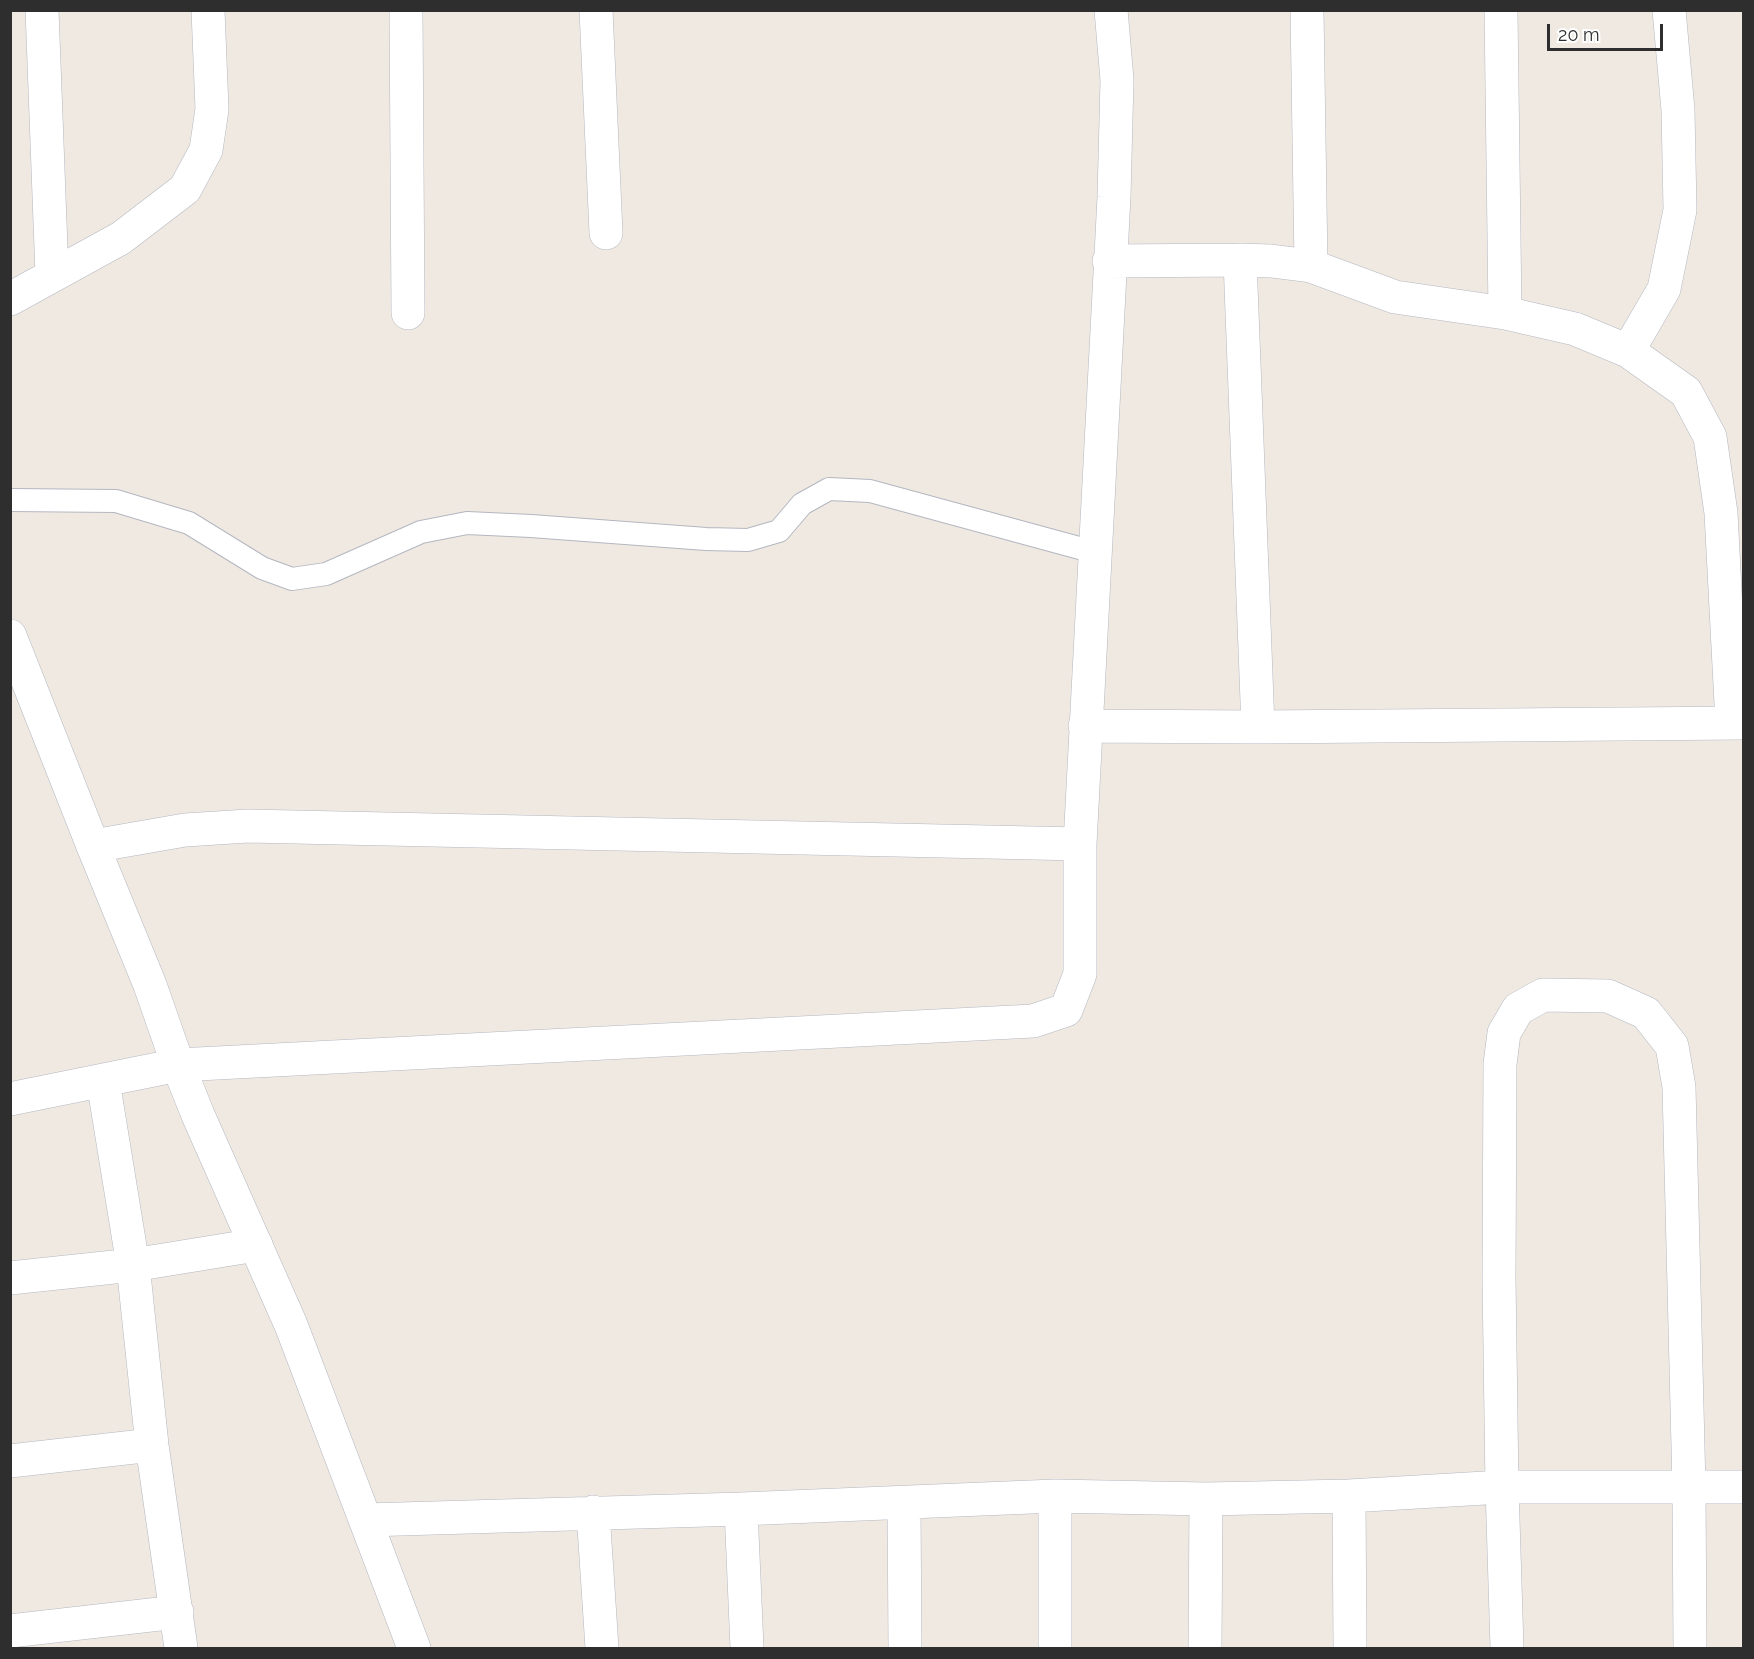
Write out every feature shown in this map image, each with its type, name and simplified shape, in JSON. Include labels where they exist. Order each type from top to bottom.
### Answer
[{"type":"street","points":[[42,10],[52,275]]},
{"type":"street","points":[[10,299],[121,238],[185,189],[206,150],[212,109],[208,10]]},
{"type":"street","points":[[405,10],[408,313]]},
{"type":"street","points":[[596,10],[606,233]]},
{"type":"street","points":[[10,1099],[178,1065],[1033,1022],[1066,1010],[1080,974],[1080,844],[1085,726],[1114,197],[1117,80],[1111,10]]},
{"type":"street","points":[[1307,10],[1311,266]]},
{"type":"street","points":[[1501,10],[1505,313]]},
{"type":"street","points":[[1628,351],[1664,289],[1680,210],[1678,110],[1669,10]]},
{"type":"street","points":[[1085,726],[1738,723],[1721,513],[1710,437],[1686,392],[1628,351],[1575,329],[1505,313],[1395,297],[1311,266],[1240,260],[1109,261]]},
{"type":"street","points":[[1240,260],[1258,727]]},
{"type":"street","points":[[10,636],[150,985],[178,1065],[291,1325],[414,1648]]},
{"type":"street","points":[[93,846],[185,830],[248,826],[1080,844]]},
{"type":"street","points":[[1507,1648],[1499,1279],[1500,1064],[1504,1033],[1518,1009],[1543,995],[1608,996],[1646,1013],[1672,1046],[1679,1087],[1682,1286],[1689,1487],[1690,1648]]},
{"type":"street","points":[[104,1081],[132,1265],[152,1445],[181,1648]]},
{"type":"street","points":[[10,1278],[132,1265],[256,1245]]},
{"type":"street","points":[[10,1461],[152,1445]]},
{"type":"street","points":[[366,1520],[741,1509],[1055,1496],[1206,1499],[1349,1496],[1502,1487],[1743,1487]]},
{"type":"street","points":[[1055,1496],[1055,1648]]},
{"type":"street","points":[[1349,1496],[1350,1648]]},
{"type":"street","points":[[1205,1648],[1206,1499]]},
{"type":"street","points":[[904,1503],[905,1648]]},
{"type":"street","points":[[741,1509],[747,1648]]},
{"type":"street","points":[[593,1512],[602,1648]]},
{"type":"street","points":[[10,1631],[177,1612]]},
{"type":"lane","points":[[10,500],[116,501],[189,524],[262,568],[292,579],[326,574],[421,532],[467,523],[748,540],[779,531],[802,504],[829,489],[870,491],[1094,552]]}]
